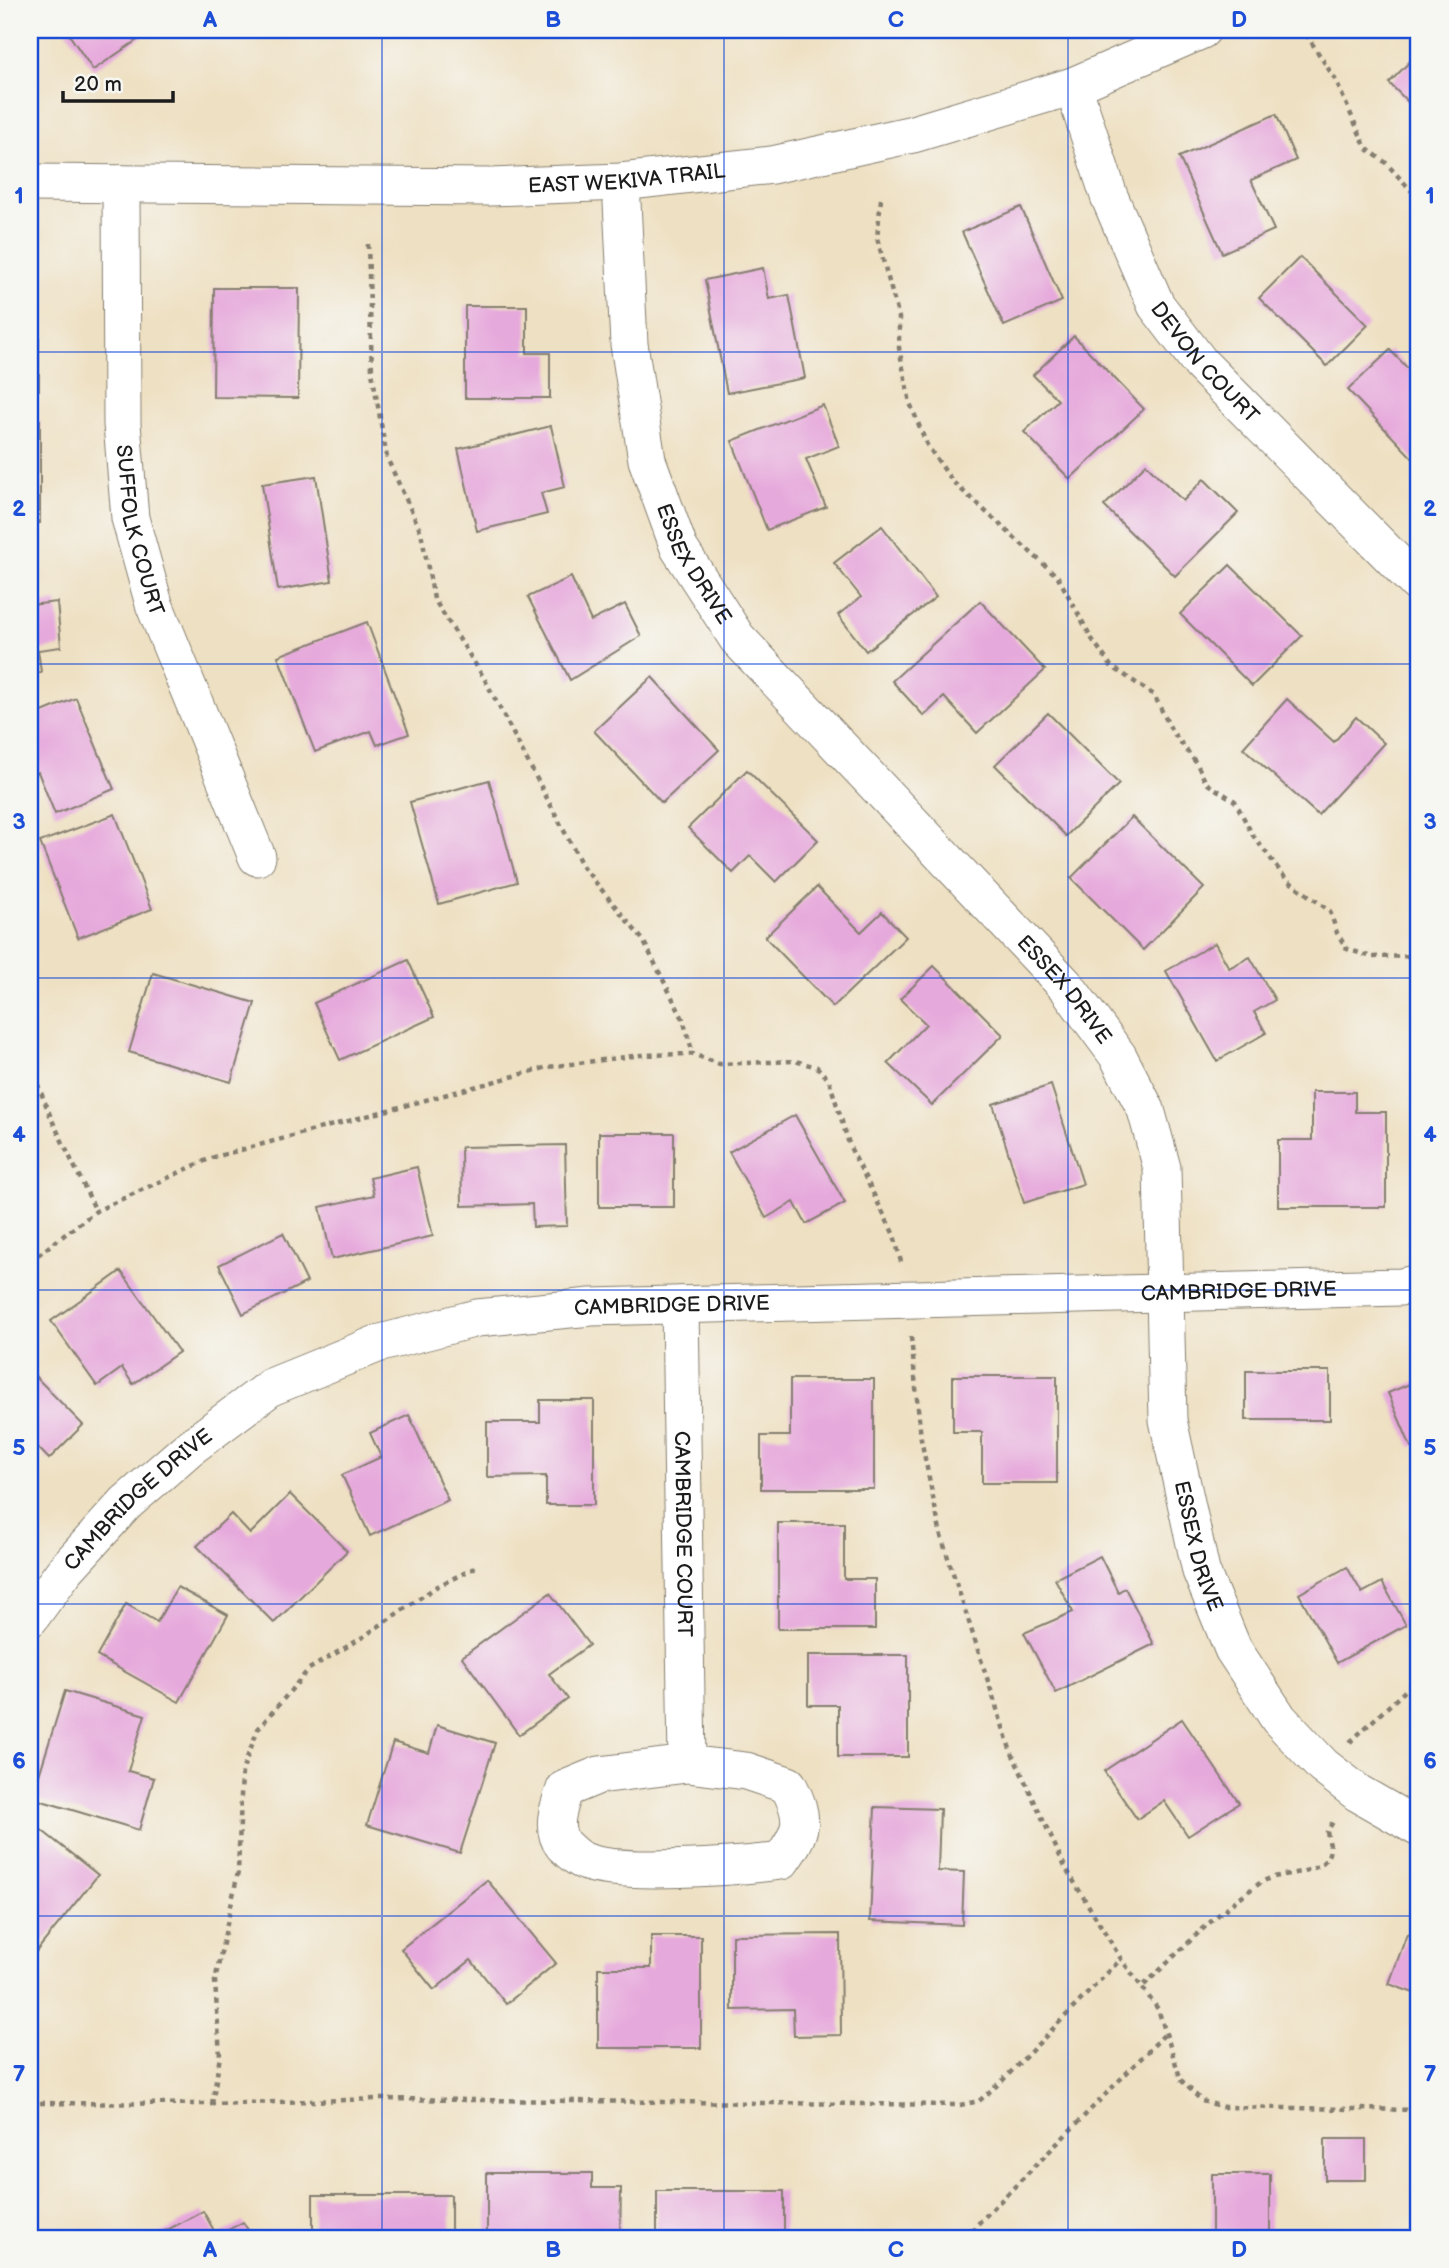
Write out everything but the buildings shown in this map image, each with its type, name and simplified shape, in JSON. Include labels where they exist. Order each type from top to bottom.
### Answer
[{"type":"street","name":"EAST WEKIVA TRAIL","points":[[30,183],[490,187],[621,182],[772,165],[913,134],[1073,86],[1202,30]]},
{"type":"street","name":"DEVON COURT","points":[[1073,86],[1109,196],[1157,305],[1201,364],[1418,584]]},
{"type":"street","name":"ESSEX DRIVE","points":[[621,182],[629,344],[646,460],[679,548],[737,638],[1067,987],[1118,1056],[1146,1110],[1162,1168],[1168,1420],[1200,1572],[1233,1649],[1279,1719],[1323,1766],[1358,1793],[1419,1828]]},
{"type":"street","name":"SUFFOLK COURT","points":[[121,184],[121,424],[130,518],[154,604],[257,857]]},
{"type":"street","name":"CAMBRIDGE DRIVE","points":[[30,1618],[65,1570],[126,1503],[188,1449],[271,1387],[377,1344],[477,1318],[591,1307],[1165,1294],[1401,1287],[1419,1283]]},
{"type":"street","name":"CAMBRIDGE COURT","points":[[680,1305],[687,1764]]},
{"type":"street","points":[[687,1764],[746,1771],[788,1785],[799,1804],[799,1837],[781,1861],[737,1867],[609,1867],[583,1861],[562,1844],[555,1817],[565,1789],[599,1775],[687,1764]]},
{"type":"path","points":[[1306,34],[1335,79],[1366,148],[1385,162],[1419,199]]},
{"type":"path","points":[[881,199],[877,238],[899,318],[899,348],[909,403],[927,445],[953,482],[1058,577],[1091,639],[1111,666],[1154,695],[1171,731],[1197,764],[1206,783],[1235,801],[1251,834],[1286,879],[1330,911],[1346,949],[1372,957],[1419,956]]},
{"type":"path","points":[[368,244],[372,372],[387,458],[421,532],[435,599],[484,678],[583,867],[643,940],[683,1019],[693,1054]]},
{"type":"path","points":[[30,1261],[96,1211],[211,1158],[548,1067],[641,1055],[693,1054],[719,1064],[795,1061],[817,1067],[829,1080],[850,1147],[894,1235],[906,1300],[921,1439],[941,1536],[1010,1749],[1065,1867],[1121,1959],[1144,1985],[1158,2009],[1164,2035],[1181,2080],[1202,2101],[1224,2107],[1419,2110]]},
{"type":"path","points":[[30,1065],[52,1120],[96,1211]]},
{"type":"path","points":[[212,2104],[220,2056],[215,1981],[238,1872],[242,1771],[258,1729],[309,1669],[360,1639],[436,1587],[476,1567]]},
{"type":"path","points":[[1323,1766],[1419,1678]]},
{"type":"path","points":[[1144,1985],[1224,1910],[1264,1881],[1318,1867],[1327,1858],[1330,1849],[1327,1832],[1331,1823],[1358,1793]]},
{"type":"path","points":[[30,2103],[212,2104],[393,2099],[960,2105],[979,2101],[1003,2080],[1121,1959]]},
{"type":"path","points":[[964,2238],[1164,2035]]}]
